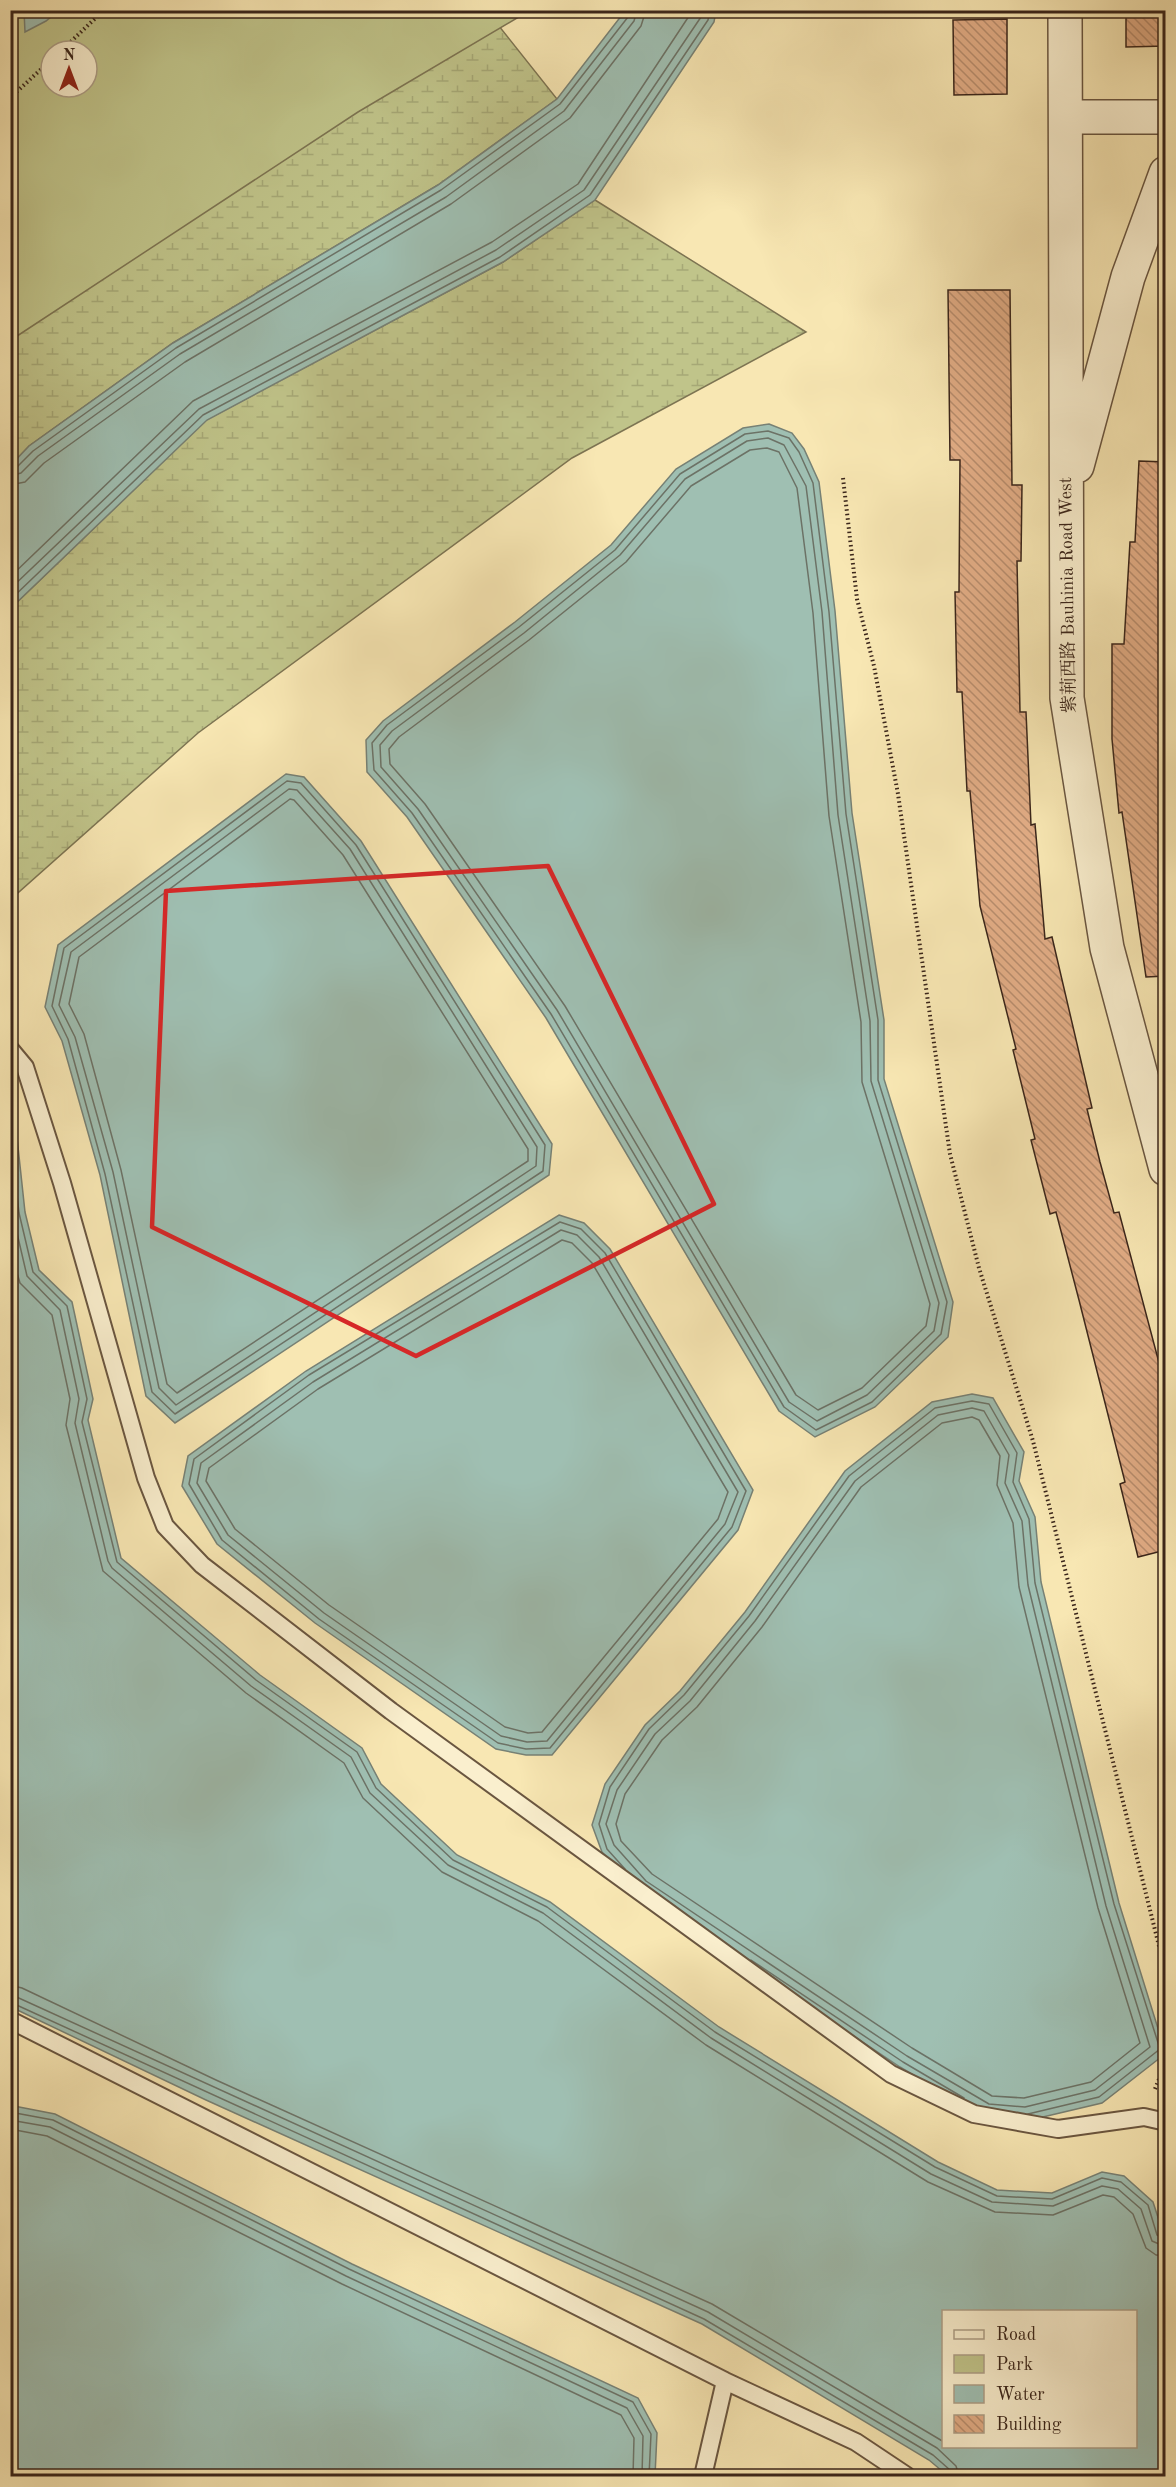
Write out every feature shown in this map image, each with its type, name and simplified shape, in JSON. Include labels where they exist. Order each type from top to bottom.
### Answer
[{"type":"street","name":"紫荊西路 Bauhinia Road West","points":[[1065,10],[1067,698],[1107,948],[1166,1169]]},
{"type":"street","points":[[1066,117],[1166,117]]},
{"type":"street","points":[[1066,506],[1128,277],[1166,173]]},
{"type":"lane","points":[[10,1049],[26,1067],[146,1478],[165,1526],[202,1565],[391,1711],[891,2074],[974,2114],[1058,2129],[1144,2117],[1166,2122]]},
{"type":"lane","points":[[10,2020],[725,2381],[856,2442],[907,2476]]},
{"type":"lane","points":[[703,2476],[725,2381]]},
{"type":"path","points":[[74,39],[104,10]]},
{"type":"path","points":[[10,98],[39,71]]},
{"type":"path","points":[[843,478],[857,599],[874,666],[898,794],[950,1154],[980,1268],[1033,1441],[1153,1921],[1166,1986]]},
{"type":"highlighted area","points":[[548,866],[714,1204],[416,1356],[152,1227],[166,891]]},
{"type":"green space","points":[[11,11],[529,11],[358,112],[11,340]]},
{"type":"green space","points":[[487,11],[557,99],[438,185],[173,343],[29,446],[11,465],[10,245]]},
{"type":"green space","points":[[595,200],[806,332],[572,458],[198,733],[11,899],[11,608],[206,420],[503,262]]},
{"type":"water","points":[[24,10],[58,11],[46,21],[25,32]]},
{"type":"water","points":[[625,11],[716,11],[714,22],[595,200],[503,262],[207,420],[11,608],[11,465],[29,446],[173,343],[438,185],[557,99]]},
{"type":"water","points":[[769,424],[792,433],[804,449],[819,482],[835,611],[852,813],[884,1020],[884,1079],[953,1302],[948,1337],[875,1407],[815,1437],[779,1411],[546,1018],[407,817],[367,772],[366,740],[383,721],[515,622],[611,545],[676,469],[743,428]]},
{"type":"water","points":[[286,774],[304,777],[361,841],[552,1144],[549,1175],[175,1423],[146,1396],[100,1175],[62,1041],[45,1007],[58,945]]},
{"type":"water","points":[[10,1115],[15,1119],[25,1212],[39,1270],[72,1302],[93,1399],[88,1420],[121,1558],[260,1675],[362,1748],[381,1784],[457,1855],[550,1902],[719,2027],[938,2162],[997,2190],[1052,2193],[1102,2172],[1124,2176],[1153,2202],[1166,2242],[1165,2476],[948,2476],[929,2460],[702,2324],[206,2100],[11,2007]]},
{"type":"water","points":[[559,1215],[584,1223],[610,1249],[753,1490],[738,1530],[552,1755],[526,1755],[496,1749],[315,1623],[217,1544],[182,1486],[188,1456],[306,1371]]},
{"type":"water","points":[[972,1394],[993,1398],[1024,1452],[1019,1481],[1035,1517],[1041,1582],[1119,1903],[1165,2051],[1165,2054],[1102,2103],[1026,2121],[985,2118],[900,2067],[637,1891],[602,1852],[592,1825],[605,1784],[645,1725],[680,1691],[745,1612],[845,1471],[932,1402]]},
{"type":"water","points":[[14,2106],[55,2114],[352,2264],[638,2398],[657,2433],[655,2476],[11,2476],[10,2108]]},
{"type":"building","points":[[1126,10],[1166,10],[1166,46],[1126,47]]},
{"type":"building","points":[[1007,19],[1007,94],[954,95],[953,20]]},
{"type":"building","points":[[948,290],[1010,290],[1012,485],[1022,485],[1021,561],[1017,561],[1020,712],[1026,712],[1031,825],[1035,824],[1045,939],[1052,937],[1092,1108],[1087,1109],[1100,1162],[1114,1213],[1119,1212],[1166,1389],[1166,1550],[1138,1557],[1120,1484],[1125,1482],[1079,1300],[1056,1212],[1050,1214],[1031,1140],[1035,1139],[1013,1050],[1016,1049],[980,906],[970,791],[967,791],[962,692],[957,692],[955,592],[959,592],[960,460],[950,460]]},
{"type":"building","points":[[1139,461],[1166,462],[1166,976],[1146,977],[1122,812],[1119,813],[1112,739],[1112,644],[1124,644],[1130,542],[1135,542]]}]
